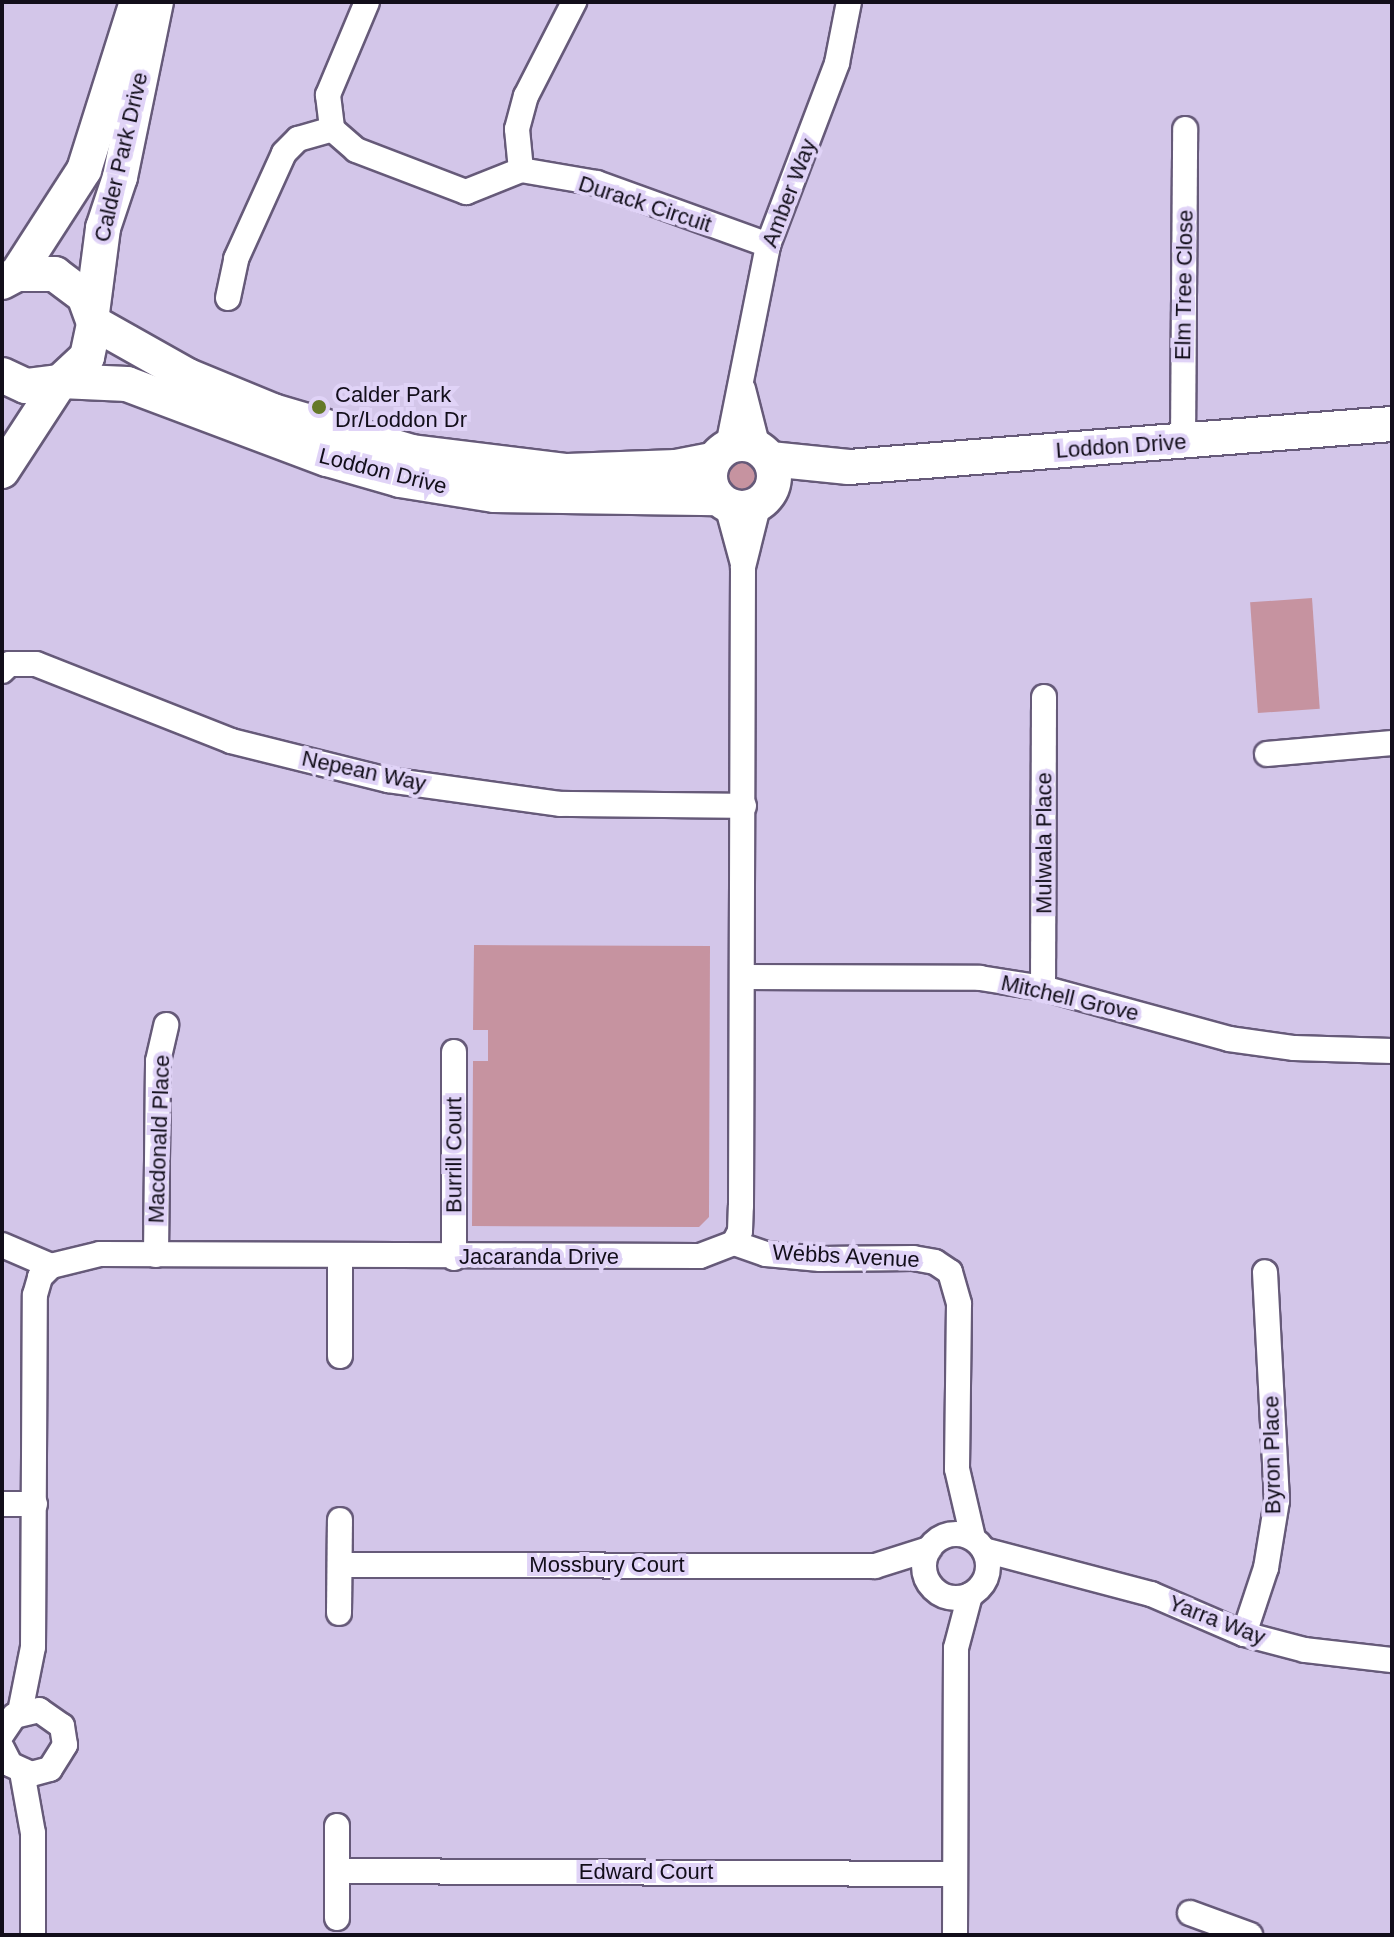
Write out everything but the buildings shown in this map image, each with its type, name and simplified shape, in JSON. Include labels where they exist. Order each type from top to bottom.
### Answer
[{"type":"street","name":"Calder Park Drive","points":[[10,278],[84,170],[137,2]]},
{"type":"street","name":"Calder Park Drive","points":[[60,382],[87,357],[103,228],[120,177],[156,2]]},
{"type":"street","points":[[367,2],[328,95],[332,129],[356,150],[466,192],[521,170],[517,129],[526,96],[574,2]]},
{"type":"street","name":"Amber Way","points":[[743,476],[743,387],[750,316],[768,245],[837,63],[849,2]]},
{"type":"street","points":[[228,298],[236,259],[284,153],[298,139],[332,129]]},
{"type":"street","name":"Elm Tree Close","points":[[1183,442],[1185,129]]},
{"type":"street","name":"Durack Circuit","points":[[521,170],[597,183],[768,245]]},
{"type":"street","points":[[10,278],[55,274],[84,296],[93,318]]},
{"type":"street","name":"Loddon Drive","points":[[93,318],[188,376],[273,411],[412,452],[567,471],[676,467],[743,476]]},
{"type":"street","name":"Loddon Drive","points":[[2,375],[26,386],[60,382],[127,384],[177,399],[256,434],[400,480],[508,496],[1392,424]]},
{"type":"street","points":[[2,471],[60,382]]},
{"type":"street","points":[[734,1243],[740,1231],[743,977],[743,476]]},
{"type":"street","name":"Nepean Way","points":[[2,671],[9,664],[36,664],[231,741],[388,780],[561,804],[744,806]]},
{"type":"street","name":"Mulwala Place","points":[[1043,988],[1044,697]]},
{"type":"street","points":[[1267,754],[1392,743]]},
{"type":"street","name":"Mitchell Grove","points":[[743,977],[980,978],[1043,988],[1229,1039],[1294,1048],[1392,1051]]},
{"type":"street","name":"Macdonald Place","points":[[156,1255],[158,1061],[166,1025]]},
{"type":"street","name":"Burrill Court","points":[[454,1052],[454,1258]]},
{"type":"street","name":"Jacaranda Drive","points":[[51,1266],[100,1254],[454,1258],[700,1256],[734,1243]]},
{"type":"street","name":"Webbs Avenue","points":[[734,1243],[766,1254],[820,1259],[913,1258],[935,1262],[950,1272],[959,1304],[957,1469],[934,1544]]},
{"type":"street","points":[[2,1245],[51,1266],[40,1277],[35,1295],[33,1647],[48,1713],[65,1735],[63,1755],[50,1769],[33,1833]]},
{"type":"street","points":[[340,1256],[340,1356]]},
{"type":"street","name":"Byron Place","points":[[1244,1634],[1266,1568],[1277,1501],[1265,1272]]},
{"type":"street","name":"Webbs Avenue","points":[[957,1469],[979,1544]]},
{"type":"street","points":[[2,1504],[35,1504]]},
{"type":"street","points":[[339,1613],[340,1520]]},
{"type":"street","points":[[955,1935],[956,1648],[977,1588],[979,1544],[956,1534],[934,1544],[924,1565],[956,1648]]},
{"type":"street","name":"Mossbury Court","points":[[875,1566],[934,1544]]},
{"type":"street","name":"Yarra Way","points":[[979,1544],[1044,1568],[1151,1594],[1244,1634],[1305,1650],[1392,1660]]},
{"type":"street","name":"Mossbury Court","points":[[340,1565],[875,1566],[934,1588]]},
{"type":"street","name":"Yarra Way","points":[[977,1588],[1044,1568]]},
{"type":"street","points":[[934,1588],[977,1588]]},
{"type":"street","points":[[33,1647],[5,1737],[22,1772],[33,1833],[33,1935]]},
{"type":"street","points":[[5,1737],[48,1713]]},
{"type":"street","points":[[22,1772],[50,1769]]},
{"type":"street","points":[[337,1826],[337,1918]]},
{"type":"street","name":"Edward Court","points":[[337,1871],[955,1874]]},
{"type":"street","points":[[1190,1913],[1250,1935]]},
{"type":"shaded area","points":[[743,457],[756,462],[761,475],[756,488],[743,493],[730,488],[725,475],[730,462]]},
{"type":"shaded area","points":[[1312,598],[1320,709],[1258,713],[1250,602]]},
{"type":"shaded area","points":[[474,945],[710,946],[709,1217],[699,1227],[472,1226],[473,1061],[488,1061],[488,1030],[473,1030]]},
{"type":"place","name":"Calder Park Dr/Loddon Dr","points":[[319,407]]}]
